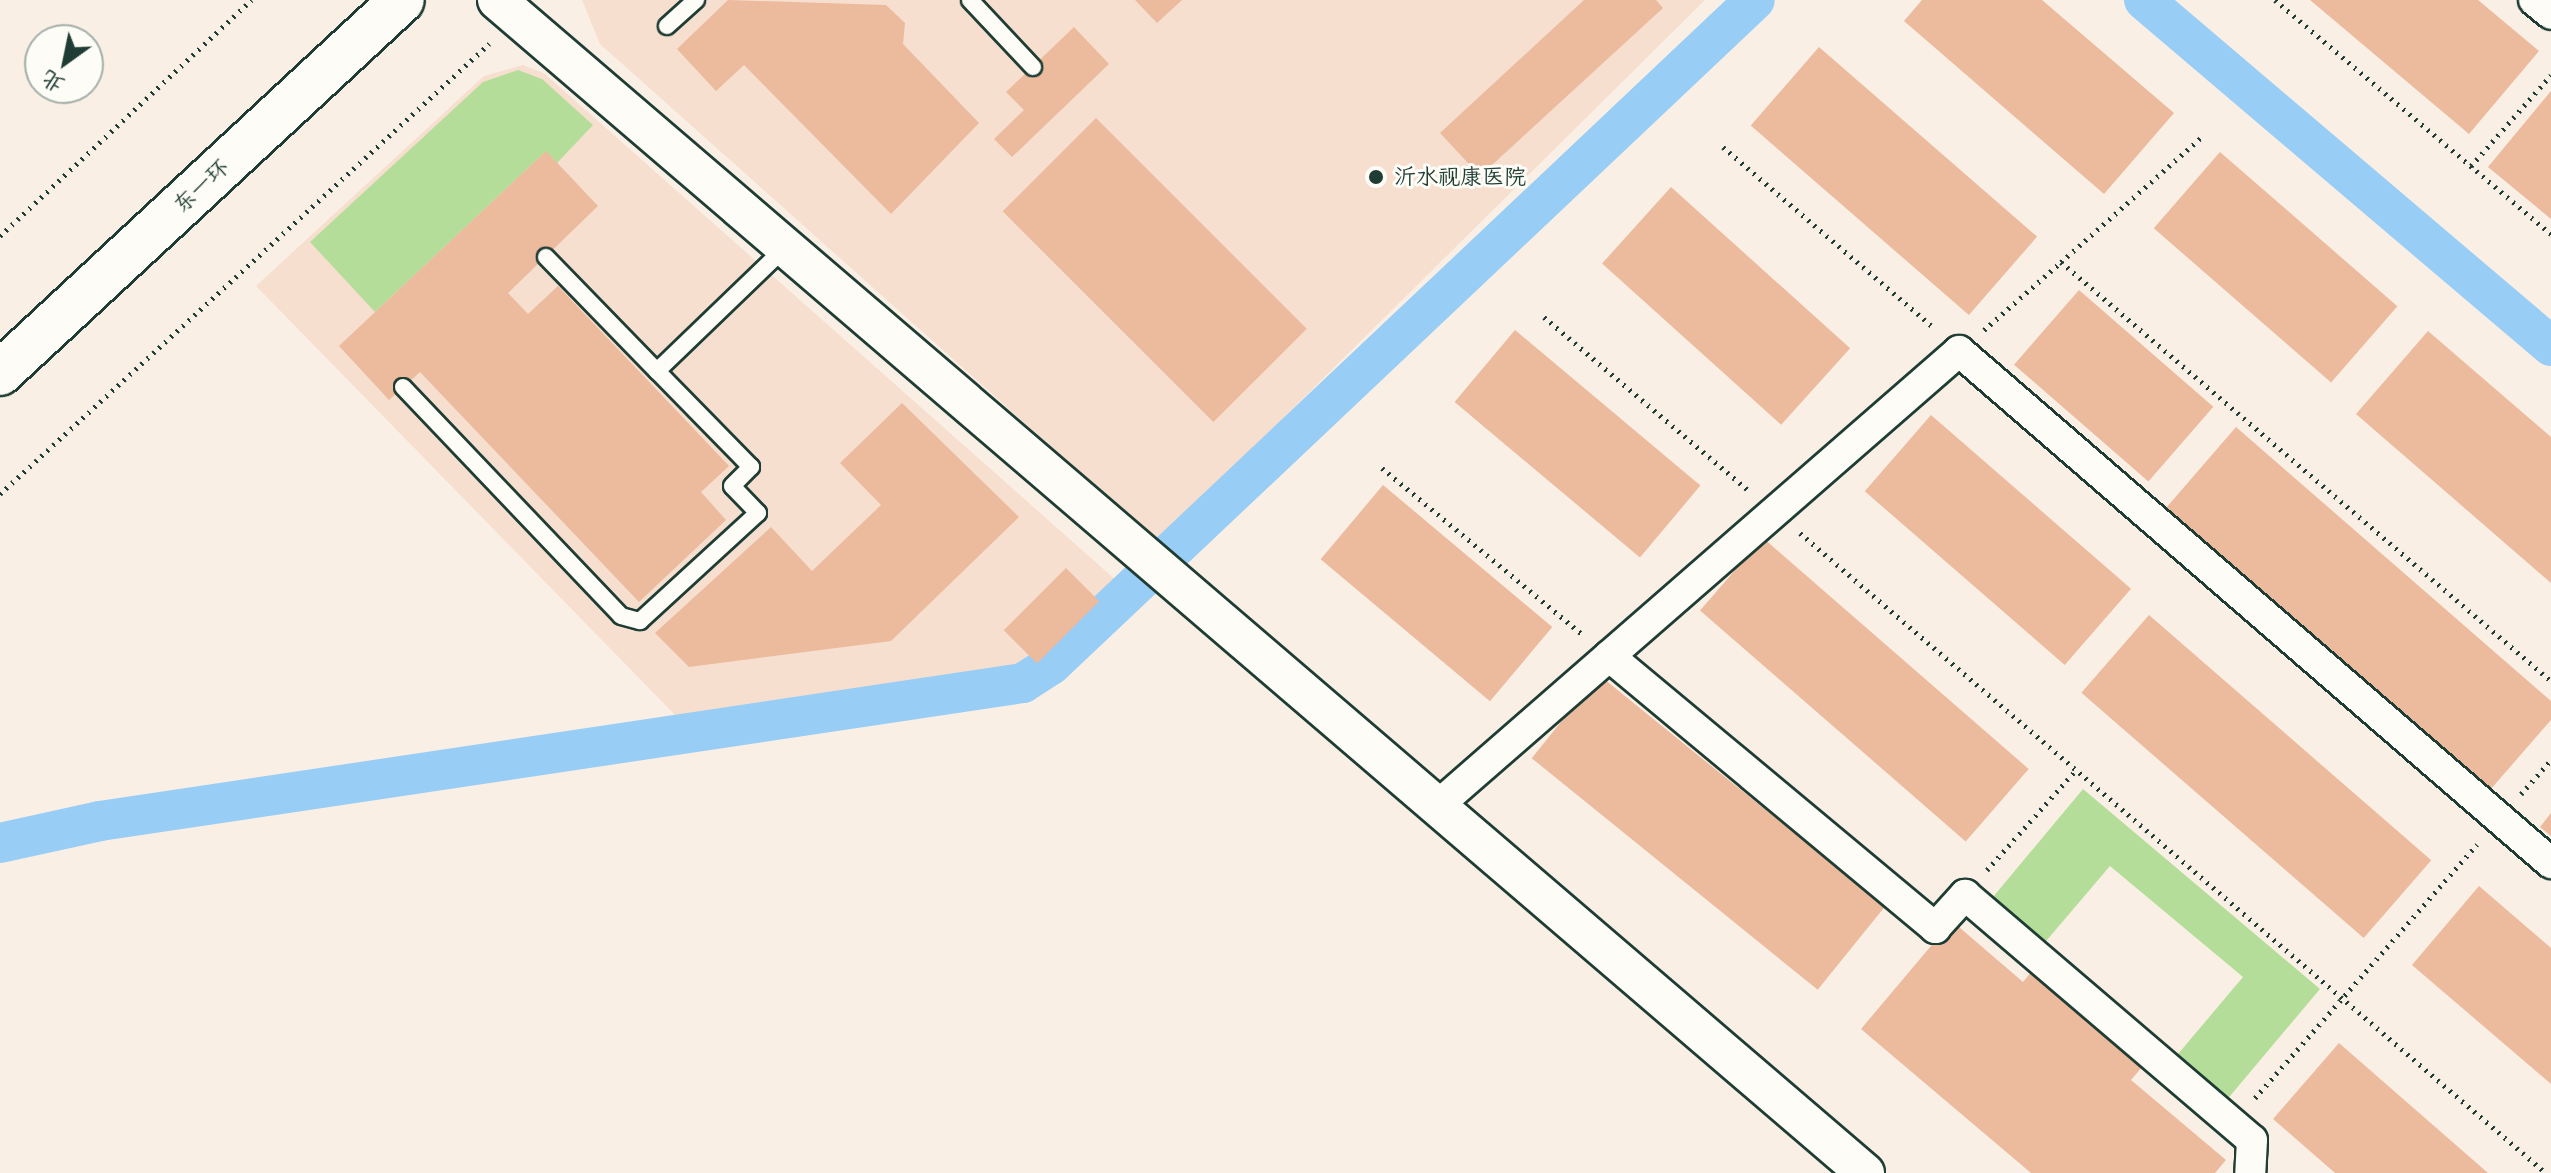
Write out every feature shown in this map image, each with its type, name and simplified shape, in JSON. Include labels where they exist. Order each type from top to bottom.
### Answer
[{"type":"main road","name":"东一环","points":[[0,373],[402,0]]},
{"type":"street","points":[[2534,0],[2551,14]]},
{"type":"street","points":[[507,9],[1119,537],[1865,1173]]},
{"type":"street","points":[[1436,807],[1959,351],[2551,863]]},
{"type":"street","points":[[1609,656],[1935,928],[1965,895],[2252,1140],[2250,1173]]},
{"type":"lane","points":[[667,26],[696,0]]},
{"type":"lane","points":[[970,0],[1033,67]]},
{"type":"lane","points":[[657,371],[785,248]]},
{"type":"lane","points":[[403,387],[633,623],[758,513],[732,486],[751,467],[546,257]]},
{"type":"path","points":[[0,236],[251,0]]},
{"type":"path","points":[[2275,0],[2551,234]]},
{"type":"path","points":[[0,494],[507,9]]},
{"type":"path","points":[[2471,166],[2551,75]]},
{"type":"path","points":[[1723,147],[1959,351],[2204,135]]},
{"type":"path","points":[[2061,262],[2551,681]]},
{"type":"path","points":[[1544,317],[2546,1173]]},
{"type":"path","points":[[1382,468],[1609,656]]},
{"type":"path","points":[[2233,1123],[2551,760]]},
{"type":"path","points":[[1965,895],[2076,770]]},
{"type":"shaded area","points":[[582,0],[1705,0],[1158,542],[600,44]]},
{"type":"shaded area","points":[[523,65],[545,74],[1118,582],[1029,668],[679,719],[256,286],[484,76]]},
{"type":"green space","points":[[518,70],[542,79],[593,125],[557,163],[545,152],[375,312],[310,242],[483,82]]},
{"type":"green space","points":[[2083,789],[2320,989],[2225,1102],[2173,1060],[2243,977],[2110,866],[2041,947],[1988,903]]},
{"type":"building","points":[[728,0],[886,5],[905,23],[903,44],[979,123],[891,214],[744,65],[716,91],[677,49]]},
{"type":"building","points":[[1135,0],[1182,0],[1157,23]]},
{"type":"building","points":[[1584,0],[1656,0],[1663,8],[1480,176],[1440,133]]},
{"type":"building","points":[[1922,0],[2042,0],[2174,113],[2104,194],[1904,21]]},
{"type":"building","points":[[2310,0],[2478,0],[2539,51],[2469,134]]},
{"type":"building","points":[[1074,27],[1109,64],[1012,157],[994,139],[1024,110],[1006,92]]},
{"type":"building","points":[[1819,47],[2037,237],[1969,315],[1751,125]]},
{"type":"building","points":[[2551,91],[2551,219],[2488,167]]},
{"type":"building","points":[[1096,118],[1307,329],[1213,422],[1003,211]]},
{"type":"building","points":[[546,151],[598,206],[508,293],[528,314],[558,286],[729,466],[701,492],[726,520],[639,602],[420,372],[389,400],[339,346]]},
{"type":"building","points":[[2220,152],[2397,306],[2331,382],[2154,228]]},
{"type":"building","points":[[1671,187],[1850,348],[1781,425],[1602,264]]},
{"type":"building","points":[[2079,290],[2213,407],[2148,481],[2014,365]]},
{"type":"building","points":[[1515,330],[1700,486],[1640,558],[1455,402]]},
{"type":"building","points":[[2428,331],[2551,437],[2551,583],[2356,414]]},
{"type":"building","points":[[902,403],[1019,517],[891,641],[689,667],[655,633],[771,527],[812,571],[881,505],[840,463]]},
{"type":"building","points":[[1931,415],[2131,589],[2065,665],[1865,491]]},
{"type":"building","points":[[2236,427],[2551,701],[2551,720],[2490,790],[2166,508]]},
{"type":"building","points":[[1383,485],[1552,627],[1490,701],[1321,559]]},
{"type":"building","points":[[1763,538],[2029,769],[1966,841],[1700,610]]},
{"type":"building","points":[[1066,568],[1099,601],[1037,663],[1004,630]]},
{"type":"building","points":[[2149,615],[2431,860],[2364,938],[2081,693]]},
{"type":"building","points":[[1599,675],[1885,907],[1818,990],[1532,758]]},
{"type":"building","points":[[2551,813],[2551,836],[2540,827]]},
{"type":"building","points":[[2479,886],[2551,948],[2551,1084],[2412,965]]},
{"type":"building","points":[[1952,921],[2023,982],[2032,971],[2143,1066],[2131,1080],[2226,1160],[2215,1173],[2031,1173],[1861,1029]]},
{"type":"building","points":[[2339,1043],[2488,1173],[2335,1173],[2273,1119]]},
{"type":"waterway","points":[[0,843],[100,821],[1023,683],[1051,665],[1755,0]]},
{"type":"waterway","points":[[2144,0],[2551,346]]},
{"type":"place","name":"沂水视康医院","points":[[1376,177]]}]
